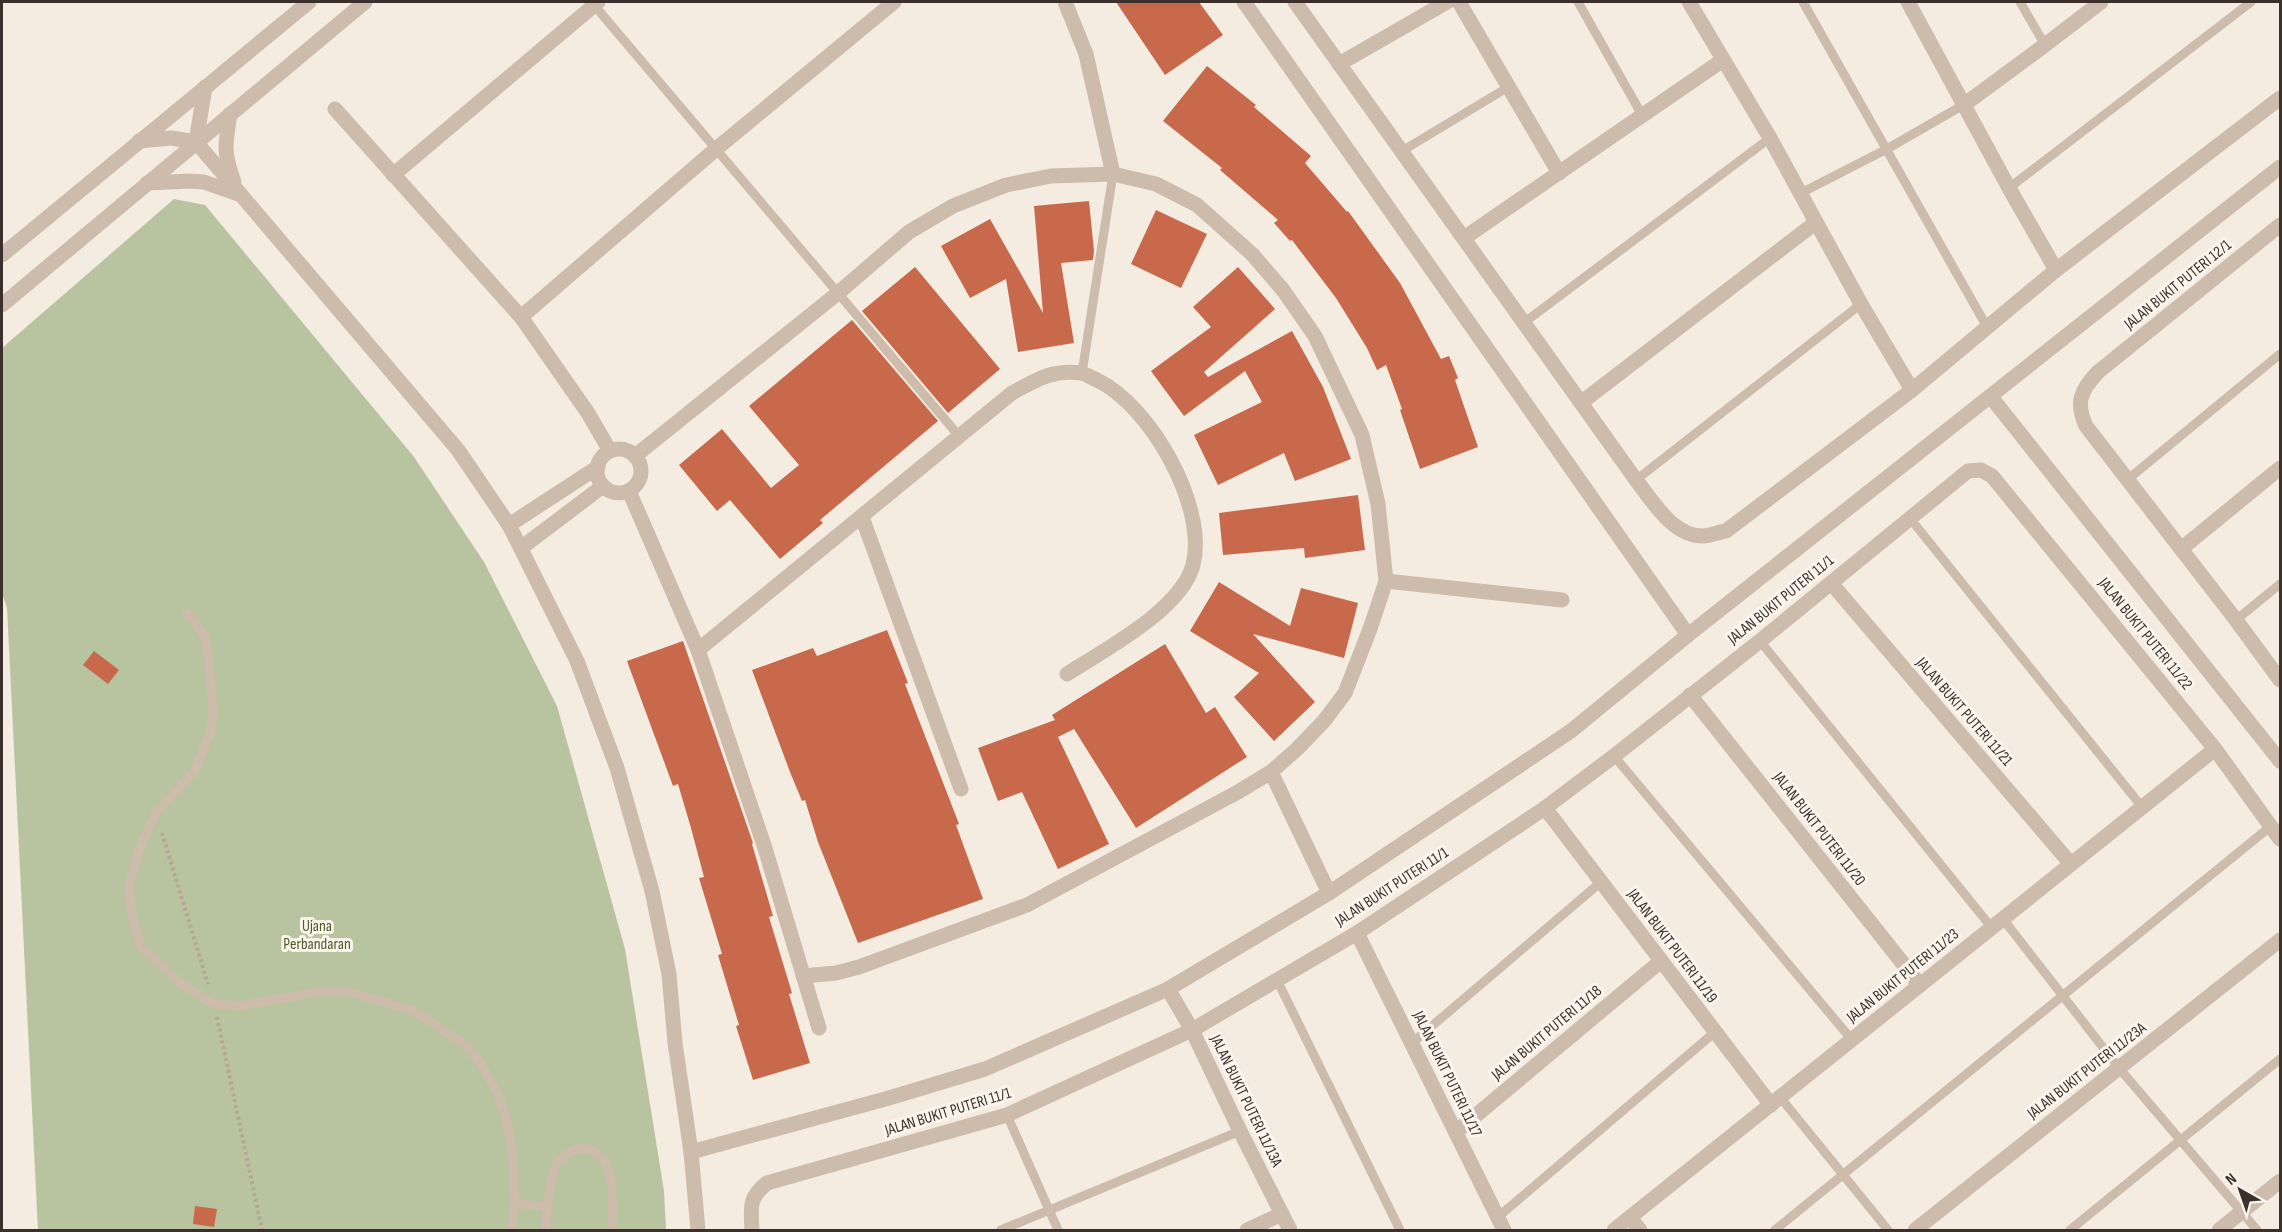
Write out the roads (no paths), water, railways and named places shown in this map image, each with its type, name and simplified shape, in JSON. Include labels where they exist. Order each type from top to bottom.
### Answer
[{"type":"street","points":[[2,255],[309,2]]},
{"type":"street","points":[[2,305],[365,2]]},
{"type":"street","points":[[521,317],[716,149],[894,2]]},
{"type":"street","points":[[1065,2],[1086,54],[1113,174]]},
{"type":"street","points":[[1244,2],[1688,635]]},
{"type":"street","points":[[1295,2],[1636,480],[1670,522],[1702,536],[1726,531],[1912,390],[2056,270],[2280,98]]},
{"type":"street","points":[[1339,64],[1447,2]]},
{"type":"street","points":[[1459,2],[1559,173]]},
{"type":"street","points":[[1689,2],[1770,138],[1815,223],[1912,390]]},
{"type":"street","points":[[1908,2],[2056,270]]},
{"type":"street","points":[[1965,104],[2101,2]]},
{"type":"street","points":[[393,175],[596,3]]},
{"type":"street","points":[[1464,238],[1723,60]]},
{"type":"street","points":[[196,142],[205,87]]},
{"type":"street","points":[[335,109],[521,317],[588,413],[610,451]]},
{"type":"street","points":[[230,114],[225,140],[225,159],[238,194]]},
{"type":"street","points":[[139,141],[171,138],[196,142],[458,450],[509,525],[521,548],[577,661],[616,768],[649,879],[669,974],[675,1043],[691,1152],[698,1230]]},
{"type":"street","points":[[691,1152],[889,1098],[985,1069],[1168,989],[1329,893],[1571,731],[1688,635],[2280,167]]},
{"type":"street","points":[[635,456],[838,293],[909,232],[953,207],[1006,185],[1051,176],[1113,174],[1156,184],[1197,205],[1252,254],[1283,290],[1315,336],[1362,435],[1378,504],[1386,581],[1345,693],[1324,721],[1297,749],[1271,772],[1238,792],[1026,905],[860,967],[836,973],[803,976]]},
{"type":"street","points":[[147,183],[204,182],[238,194]]},
{"type":"street","points":[[1582,402],[1815,223]]},
{"type":"street","name":"JALAN BUKIT PUTERI 12/1","points":[[2280,225],[2098,372],[2087,384],[2079,405],[2080,415],[2086,426],[2280,680]]},
{"type":"street","points":[[698,650],[1012,393],[1048,374],[1082,373],[1117,392],[1132,406],[1154,434],[1176,470],[1190,509],[1196,539],[1192,567],[1176,596],[1151,620],[1067,674]]},
{"type":"street","points":[[1991,397],[2280,761]]},
{"type":"street","points":[[623,450],[635,456],[639,462],[641,475],[639,481],[629,491],[615,493],[599,481],[600,460],[610,451],[623,450]]},
{"type":"street","points":[[509,525],[598,467]]},
{"type":"street","points":[[2181,549],[2280,468]]},
{"type":"street","name":"JALAN BUKIT PUTERI 11/22","points":[[1968,471],[1981,470],[1992,476],[2215,749],[2280,839]]},
{"type":"street","name":"JALAN BUKIT PUTERI 11/1","points":[[752,1230],[751,1206],[756,1192],[767,1183],[1007,1115],[1192,1030],[1357,933],[1545,808],[1614,756],[1831,584],[1968,471]]},
{"type":"street","points":[[521,548],[603,486]]},
{"type":"street","points":[[629,491],[698,650],[764,845],[819,1028]]},
{"type":"street","points":[[862,517],[961,789]]},
{"type":"street","points":[[1386,581],[1562,600]]},
{"type":"street","name":"JALAN BUKIT PUTERI 11/21","points":[[1831,584],[2071,864]]},
{"type":"street","name":"JALAN BUKIT PUTERI 11/20","points":[[1690,695],[1920,985]]},
{"type":"street","name":"JALAN BUKIT PUTERI 11/23","points":[[1614,1230],[1635,1224],[1775,1101],[2215,749]]},
{"type":"street","points":[[1271,772],[1329,893]]},
{"type":"street","name":"JALAN BUKIT PUTERI 11/19","points":[[1545,808],[1715,1032],[1775,1101]]},
{"type":"street","name":"JALAN BUKIT PUTERI 11/17","points":[[1357,933],[1501,1224]]},
{"type":"street","name":"JALAN BUKIT PUTERI 11/23A","points":[[1915,1230],[2280,940]]},
{"type":"street","name":"JALAN BUKIT PUTERI 11/18","points":[[1456,1132],[1661,960]]},
{"type":"street","name":"JALAN BUKIT PUTERI 11/13A","points":[[1168,989],[1192,1030],[1290,1230]]},
{"type":"street","points":[[2219,1230],[2280,1181]]},
{"type":"street","points":[[1247,1230],[1282,1214]]},
{"type":"lane","points":[[1578,2],[1642,115]]},
{"type":"lane","points":[[1803,2],[1987,327]]},
{"type":"lane","points":[[2020,2],[2045,45]]},
{"type":"lane","points":[[2009,188],[2251,2]]},
{"type":"lane","points":[[596,3],[716,149],[959,436]]},
{"type":"lane","points":[[1402,151],[1510,86]]},
{"type":"lane","points":[[1799,194],[1887,149],[1965,104]]},
{"type":"lane","points":[[1525,322],[1770,138]]},
{"type":"lane","points":[[1082,373],[1113,174]]},
{"type":"lane","points":[[1636,480],[1861,304]]},
{"type":"lane","points":[[2127,480],[2280,354]]},
{"type":"lane","points":[[1910,517],[2142,807]]},
{"type":"lane","points":[[2236,620],[2280,584]]},
{"type":"lane","points":[[187,613],[204,635],[209,658],[213,711],[212,732],[195,771],[156,813],[139,850],[129,886],[132,916],[141,946],[184,986],[214,1004],[240,1006],[316,992],[349,992],[414,1011],[465,1045],[495,1087],[506,1117],[513,1156],[515,1203],[512,1230]]},
{"type":"lane","points":[[1760,641],[1997,923],[2063,996],[2119,1068],[2257,1230]]},
{"type":"lane","points":[[1614,756],[1852,1040]]},
{"type":"lane","points":[[1775,1230],[2271,826]]},
{"type":"lane","points":[[1412,1043],[1601,882]]},
{"type":"lane","points":[[1277,980],[1400,1230]]},
{"type":"lane","points":[[1501,1224],[1715,1032]]},
{"type":"lane","points":[[2070,1230],[2181,1142],[2280,1059]]},
{"type":"lane","points":[[1775,1101],[1843,1175],[1888,1230]]},
{"type":"lane","points":[[1007,1115],[1058,1230]]},
{"type":"lane","points":[[1001,1230],[1240,1131]]},
{"type":"lane","points":[[546,1230],[546,1207],[558,1162],[571,1150],[584,1147],[597,1152],[610,1175],[612,1230]]},
{"type":"lane","points":[[515,1203],[546,1207]]},
{"type":"park label","name":"Ujana Perbandaran","points":[[317,935]]}]
